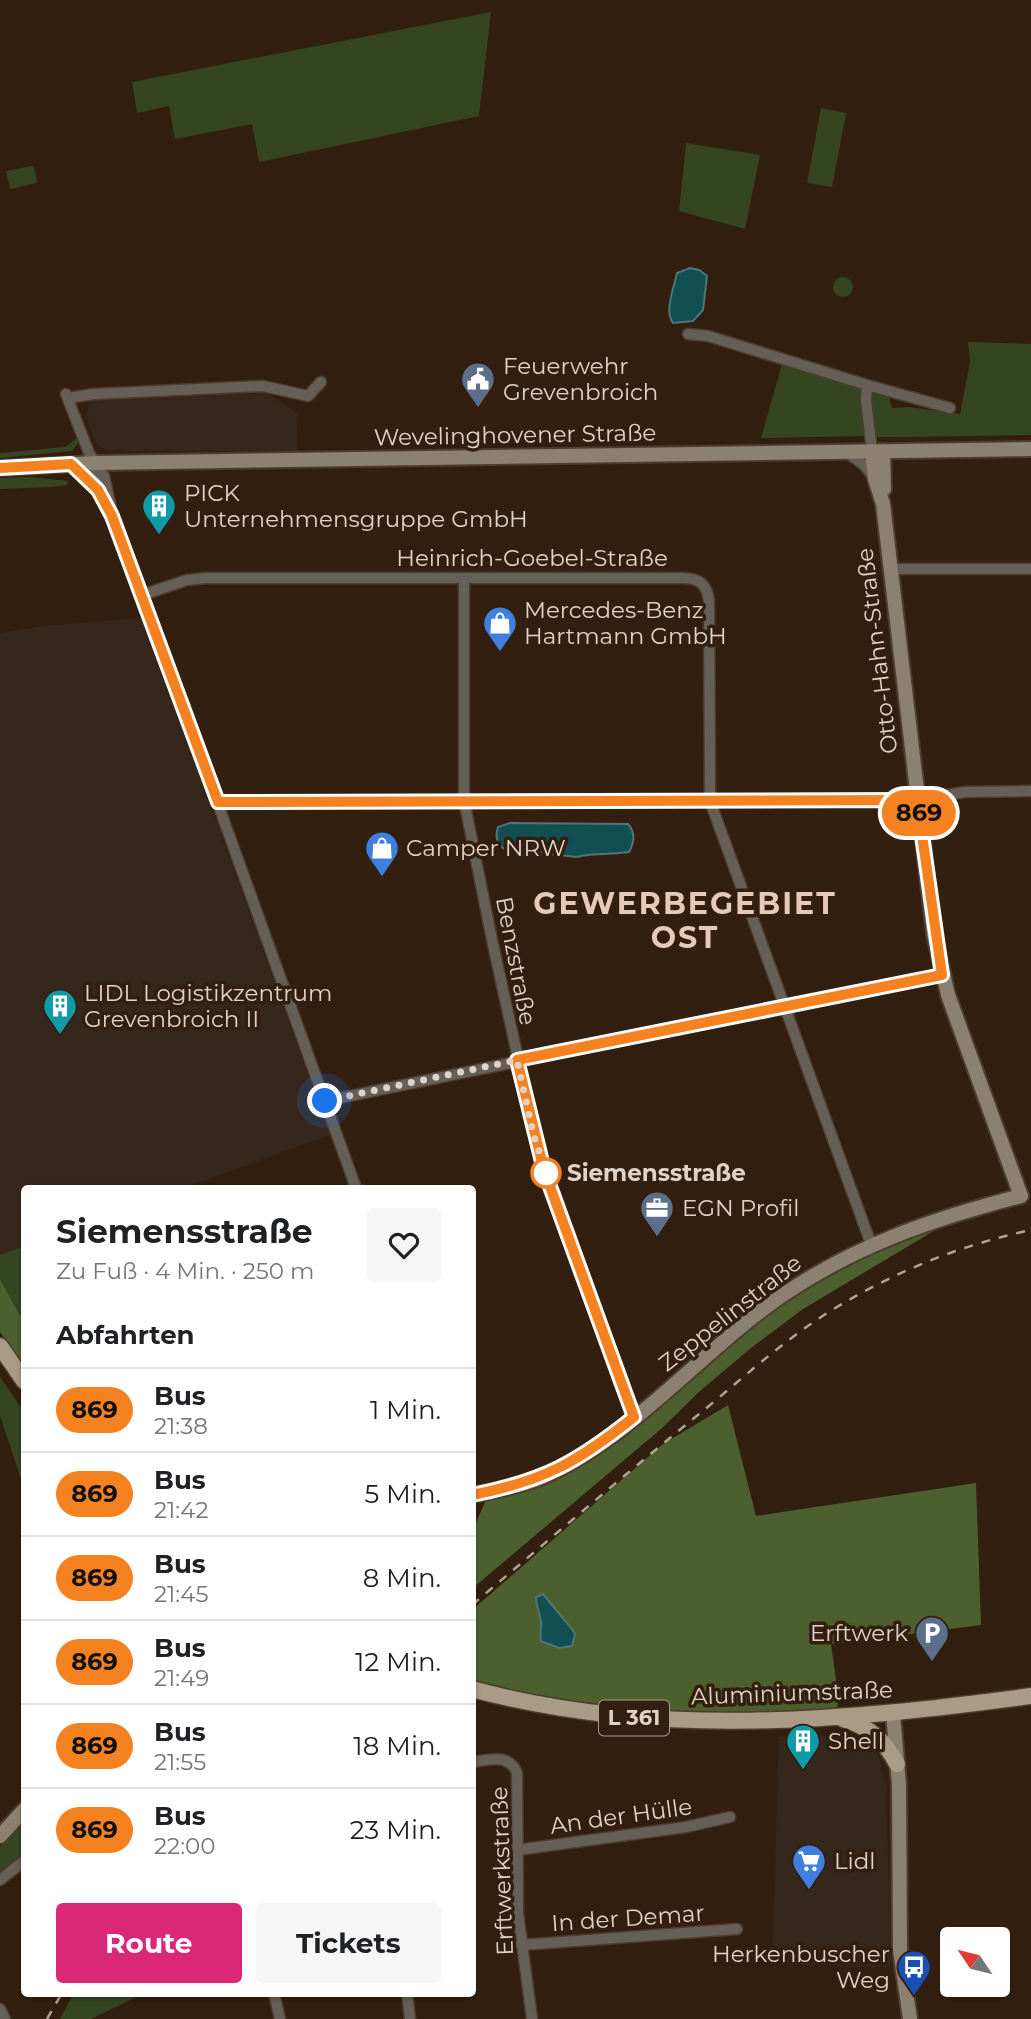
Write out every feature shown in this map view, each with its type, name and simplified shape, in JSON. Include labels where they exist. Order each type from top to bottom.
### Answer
[{"type":"main road","points":[[0,1346],[21,1377]]},
{"type":"main road","name":"Aluminiumstraße","points":[[476,1690],[559,1709],[628,1717],[740,1722],[893,1713],[1031,1696]]},
{"type":"main road","points":[[838,1717],[874,1732],[898,1764]]},
{"type":"street","points":[[688,334],[708,336],[950,408]]},
{"type":"street","points":[[112,516],[107,485],[67,395],[263,386],[308,396],[321,382]]},
{"type":"street","points":[[867,385],[866,400],[878,451]]},
{"type":"street","name":"Wevelinghovener Straße","points":[[0,468],[95,463],[1031,449]]},
{"type":"street","name":"Otto-Hahn-Straße","points":[[875,480],[878,451]]},
{"type":"street","name":"Otto-Hahn-Straße","points":[[878,451],[917,800],[942,975],[1026,1196]]},
{"type":"street","name":"Otto-Hahn-Straße","points":[[845,452],[860,461],[875,480],[883,504]]},
{"type":"street","points":[[95,463],[94,475],[98,490],[112,516],[142,595],[355,1185]]},
{"type":"street","points":[[71,464],[98,490]]},
{"type":"street","points":[[891,569],[1031,569]]},
{"type":"street","name":"Heinrich-Goebel-Straße","points":[[142,595],[178,582],[206,578],[694,579],[703,583],[708,591],[709,601],[710,801]]},
{"type":"street","name":"Benzstraße","points":[[464,578],[464,800],[517,1060],[544,1170],[634,1417]]},
{"type":"street","points":[[218,802],[917,800],[965,792],[1031,791]]},
{"type":"street","points":[[710,801],[871,1244]]},
{"type":"street","points":[[325,1101],[942,975]]},
{"type":"street","name":"Zeppelinstraße","points":[[476,1494],[519,1485],[557,1470],[584,1454],[634,1417],[775,1301],[827,1267],[871,1244],[933,1222],[1026,1196]]},
{"type":"street","points":[[893,1713],[898,1764],[900,1950],[910,2019]]},
{"type":"street","name":"Erftwerkstraße","points":[[476,1762],[505,1759],[515,1768],[518,1781],[517,1902],[532,2019]]},
{"type":"street","points":[[0,1836],[21,1813]]},
{"type":"street","name":"An der Hülle","points":[[517,1850],[685,1827],[730,1817]]},
{"type":"street","points":[[0,1880],[21,1863]]},
{"type":"street","name":"In der Demar","points":[[521,1945],[737,1929]]},
{"type":"street","points":[[275,1997],[280,2019]]},
{"type":"street","points":[[407,1997],[410,2019]]},
{"type":"street","points":[[0,2009],[5,2019]]},
{"type":"shaded area","points":[[263,390],[297,413],[298,451],[109,451],[99,447],[86,415],[88,406],[98,398]]},
{"type":"shaded area","points":[[142,618],[330,1135],[191,1185],[21,1185],[21,1247],[0,1255],[0,633],[44,626]]},
{"type":"shaded area","points":[[855,1735],[879,1756],[886,1785],[891,1967],[772,1965],[779,1737]]},
{"type":"green space","points":[[491,12],[479,116],[259,162],[252,124],[175,139],[169,106],[137,113],[132,82]]},
{"type":"green space","points":[[821,108],[846,113],[832,187],[807,183]]},
{"type":"green space","points":[[686,143],[760,155],[745,229],[679,211]]},
{"type":"green space","points":[[32,166],[36,183],[10,189],[6,171]]},
{"type":"green space","points":[[843,277],[850,280],[853,287],[850,294],[843,297],[836,294],[833,287],[836,280]]},
{"type":"green space","points":[[968,342],[1031,344],[1031,435],[874,435],[870,396],[873,391],[888,393],[892,408],[909,407],[960,414],[970,362]]},
{"type":"green space","points":[[782,364],[862,388],[865,436],[761,438]]},
{"type":"green space","points":[[77,438],[78,443],[72,451],[0,458],[0,453],[65,447]]},
{"type":"green space","points":[[31,477],[68,481],[67,485],[52,487],[0,489],[0,478]]},
{"type":"green space","points":[[937,1229],[803,1309],[751,1348],[700,1391],[661,1429],[476,1585],[476,1522],[486,1500],[534,1488],[577,1467],[617,1439],[751,1329],[791,1300],[826,1277],[889,1247]]},
{"type":"green space","points":[[21,1247],[21,1317],[0,1279],[0,1255]]},
{"type":"green space","points":[[0,1279],[21,1317],[21,1364],[0,1332]]},
{"type":"green space","points":[[0,1377],[21,1408],[21,1479],[0,1416]]},
{"type":"green space","points":[[728,1405],[756,1516],[976,1483],[981,1625],[831,1644],[839,1701],[836,1709],[764,1714],[665,1712],[623,1704],[608,1708],[551,1699],[476,1681],[476,1607],[663,1444]],"holes":[[[553,1606],[569,1625],[549,1645],[540,1632]]]},
{"type":"green space","points":[[21,1824],[21,1858],[0,1876],[0,1847]]},
{"type":"green space","points":[[72,1997],[134,1998],[91,2019],[60,2019]]},
{"type":"water","points":[[690,268],[707,276],[703,310],[693,321],[673,323],[669,312],[677,273]]},
{"type":"water","points":[[510,823],[628,824],[633,834],[633,842],[629,852],[577,857],[504,849],[498,842],[497,830],[498,827]]},
{"type":"water","points":[[543,1594],[575,1634],[572,1646],[559,1648],[541,1641],[541,1622],[536,1597]]},
{"type":"railway","points":[[476,1602],[753,1368],[821,1317],[871,1288],[922,1264],[976,1244],[1031,1230]]},
{"type":"railway","points":[[47,2019],[60,1997]]},
{"type":"bus line","name":"869","points":[[0,468],[71,464],[98,490],[131,562],[218,802],[917,800],[934,934],[942,975],[517,1060],[544,1170],[634,1417],[584,1454],[557,1470],[519,1485],[476,1494]]},
{"type":"place","name":"Feuerwehr Grevenbroich","points":[[478,409]]},
{"type":"place","name":"PICK Unternehmensgruppe GmbH","points":[[159,536]]},
{"type":"place","name":"Mercedes-Benz Hartmann GmbH","points":[[500,653]]},
{"type":"place","name":"Camper NRW","points":[[382,878]]},
{"type":"place","name":"LIDL Logistikzentrum Grevenbroich II","points":[[60,1036]]},
{"type":"place","name":"Siemensstraße","points":[[546,1173]]},
{"type":"place","name":"EGN Profil","points":[[657,1238]]},
{"type":"place","name":"Erftwerk","points":[[932,1663]]},
{"type":"place","name":"Shell","points":[[803,1771]]},
{"type":"place","name":"Lidl","points":[[809,1891]]},
{"type":"place","name":"Herkenbuscher Weg","points":[[914,1997]]},
{"type":"district","name":"GEWERBEGEBIET OST","points":[[685,921]]},
{"type":"route","points":[[325,1101],[517,1060],[533,1133],[546,1173]]}]
